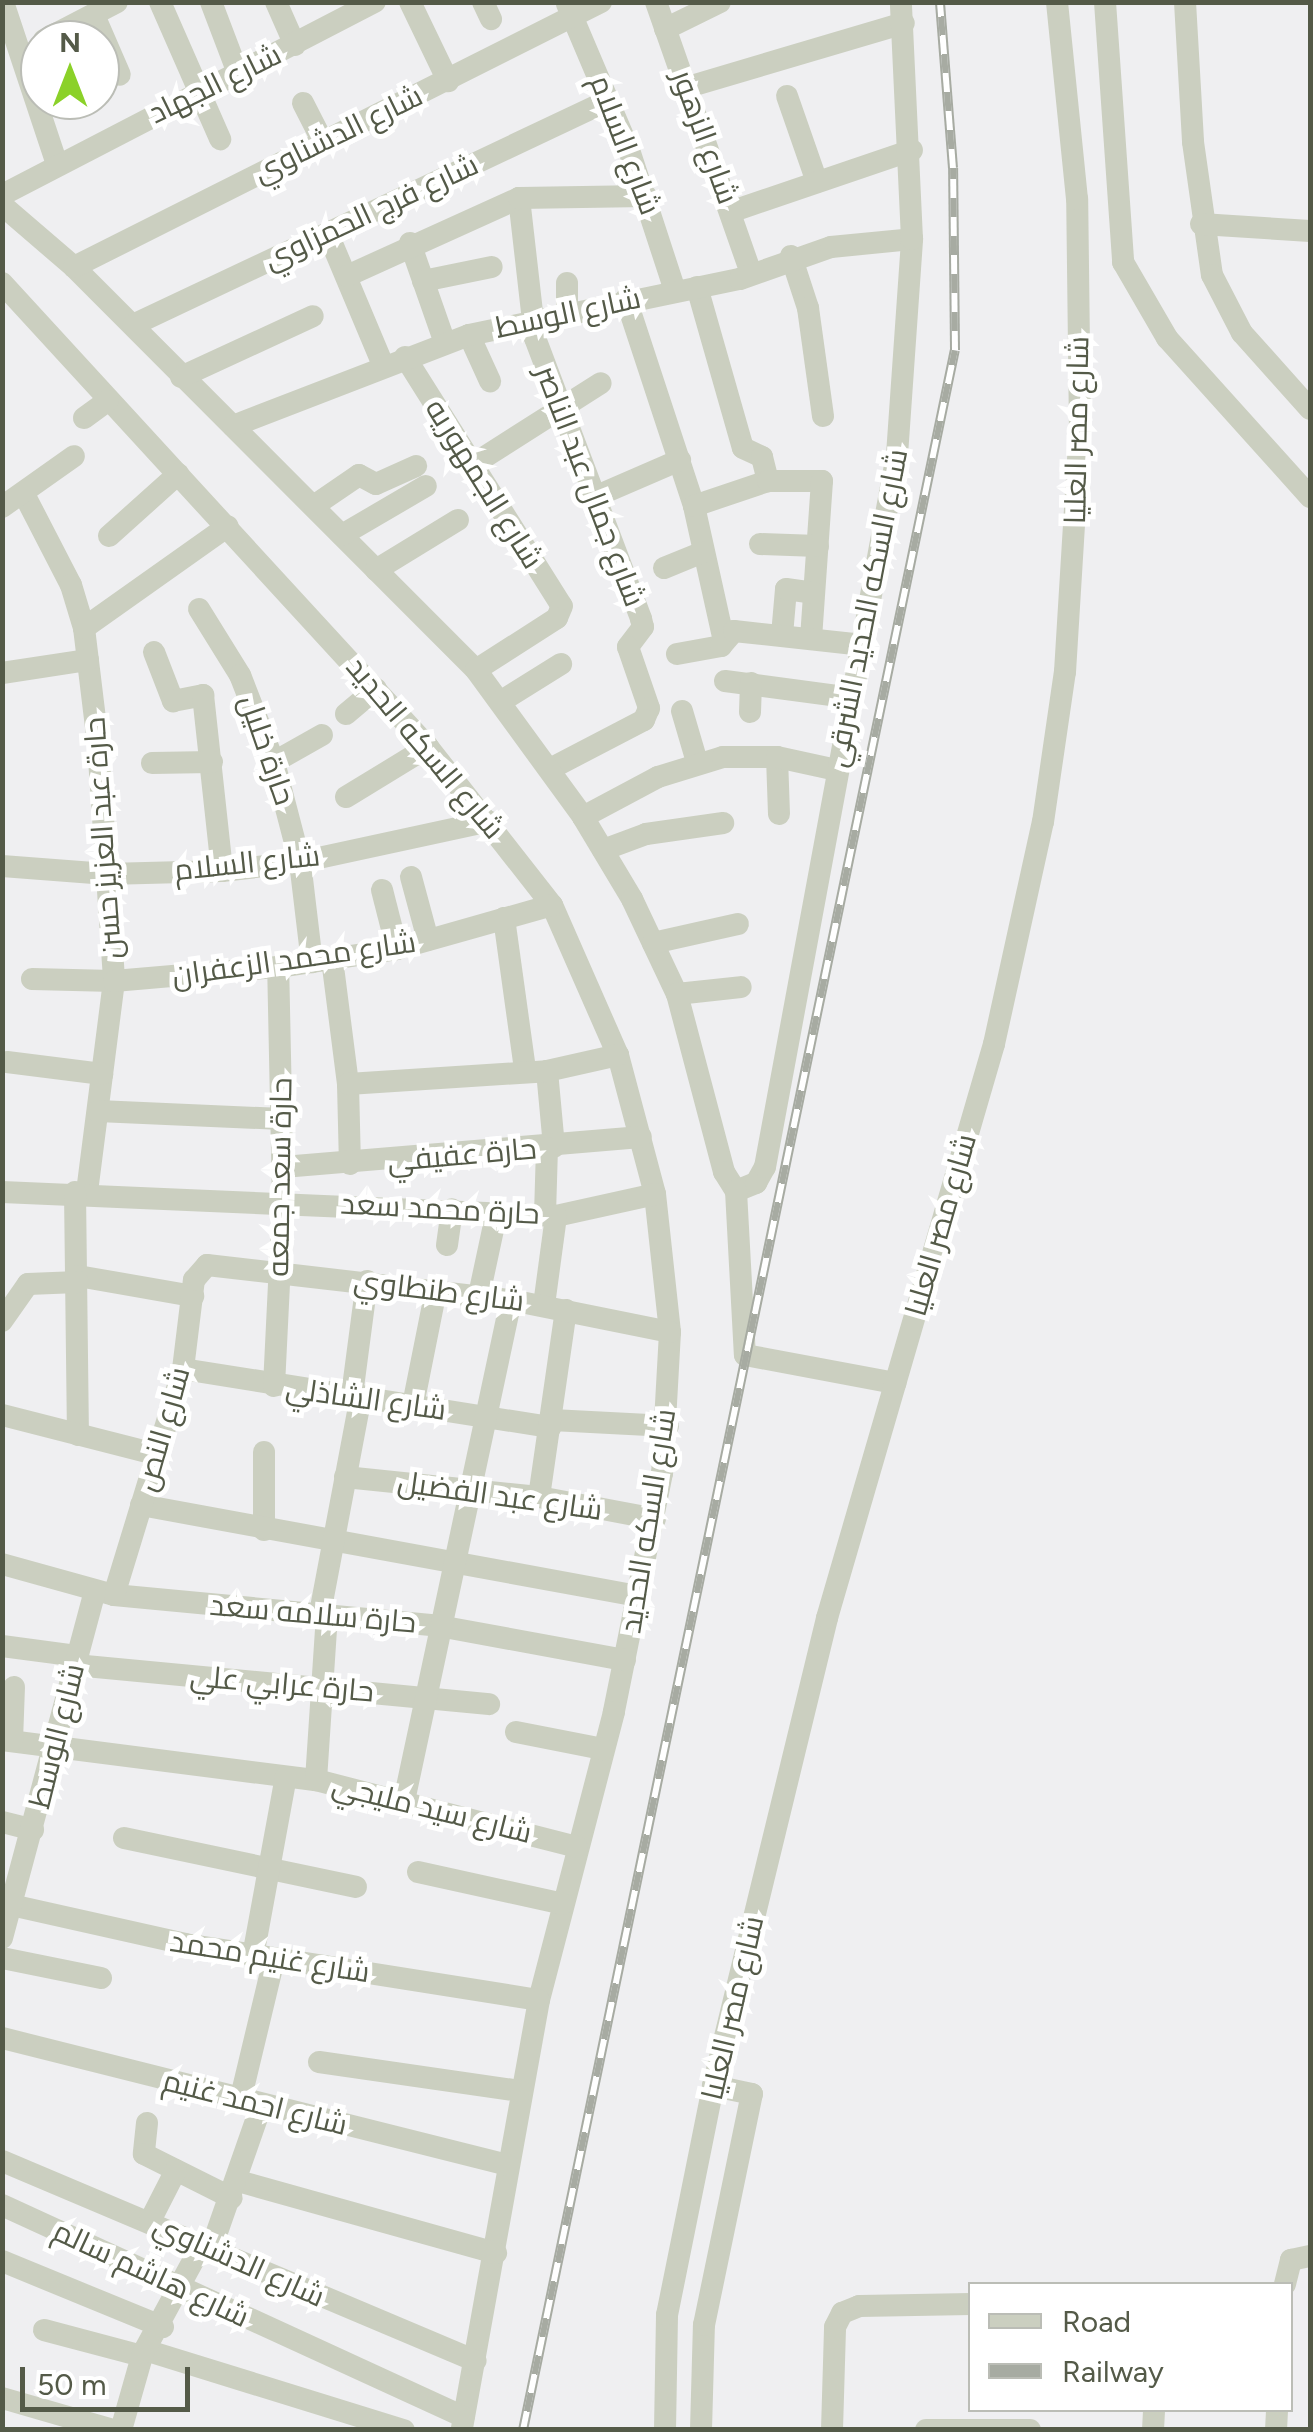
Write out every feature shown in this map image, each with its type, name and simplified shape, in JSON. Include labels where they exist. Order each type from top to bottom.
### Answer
[{"type":"street","points":[[87,12],[117,2]]},
{"type":"street","points":[[160,2],[220,139]]},
{"type":"street","points":[[211,2],[238,74]]},
{"type":"street","points":[[276,2],[295,44]]},
{"type":"street","name":"شارع الجهاد","points":[[2,195],[295,44],[347,9],[374,2]]},
{"type":"street","points":[[410,2],[448,81]]},
{"type":"street","name":"شارع الدشناوي","points":[[74,266],[448,81],[570,10],[602,2]]},
{"type":"street","name":"شارع الزهور","points":[[656,2],[733,211],[751,273]]},
{"type":"street","points":[[665,29],[720,2]]},
{"type":"street","name":"شارع مصر العليا","points":[[665,2430],[667,2315],[713,2086],[827,1618],[994,1044],[1043,822],[1077,513],[1078,264],[1073,135],[1056,2]]},
{"type":"street","points":[[1105,2],[1123,262],[1167,338],[1310,497]]},
{"type":"street","points":[[1186,2],[1201,224],[1212,275],[1234,320],[1310,409]]},
{"type":"street","name":"شارع السلام","points":[[570,10],[686,289],[743,448],[764,459],[768,482]]},
{"type":"street","points":[[4,11],[57,164]]},
{"type":"street","points":[[688,87],[903,13]]},
{"type":"street","name":"شارع السكه الحديد الشرقي","points":[[736,1190],[756,1183],[765,1167],[898,455],[912,239],[912,150],[903,13]]},
{"type":"street","points":[[787,96],[818,182]]},
{"type":"street","name":"شارع فرج الحمزاوي","points":[[133,325],[609,100]]},
{"type":"street","points":[[304,103],[323,142]]},
{"type":"street","points":[[733,211],[912,150]]},
{"type":"street","points":[[347,276],[410,243],[519,198],[646,196]]},
{"type":"street","name":"شارع جمال عبد الناصر","points":[[519,198],[531,318],[558,406],[642,624],[628,647],[648,717],[550,770]]},
{"type":"street","points":[[2,205],[74,266],[476,670],[583,817],[604,850],[677,994],[724,1172],[736,1190],[745,1355],[895,1383]]},
{"type":"street","points":[[1201,224],[1310,232],[1310,216]]},
{"type":"street","name":"شارع الجمهوريه","points":[[328,234],[394,361],[562,610],[476,670]]},
{"type":"street","name":"شارع الوسط","points":[[233,426],[469,335],[531,318],[686,289],[751,273],[791,256],[912,239]]},
{"type":"street","points":[[410,243],[445,342]]},
{"type":"street","points":[[791,256],[812,326],[823,416]]},
{"type":"street","points":[[1078,264],[1123,262]]},
{"type":"street","points":[[422,281],[492,267]]},
{"type":"street","name":"شارع السكه الحديد","points":[[2,283],[10,307],[228,526],[376,688],[489,821],[552,905],[618,1055],[655,1194],[670,1332],[668,1426],[655,1519],[604,1749],[520,2092],[496,2254],[463,2424]]},
{"type":"street","points":[[568,283],[568,311]]},
{"type":"street","points":[[626,299],[694,506],[724,641]]},
{"type":"street","points":[[181,377],[313,316]]},
{"type":"street","points":[[469,335],[490,381]]},
{"type":"street","points":[[469,467],[558,406],[601,383]]},
{"type":"street","points":[[84,418],[107,401]]},
{"type":"street","points":[[2,506],[25,496],[74,456]]},
{"type":"street","points":[[592,498],[680,460]]},
{"type":"street","points":[[109,536],[178,474]]},
{"type":"street","points":[[314,506],[359,475],[376,484],[421,476],[342,535]]},
{"type":"street","points":[[694,506],[768,482],[824,484],[811,639]]},
{"type":"street","name":"حارة عبد العزيز حسن","points":[[25,496],[71,585],[84,628],[114,981],[98,1111],[81,1192],[78,1435]]},
{"type":"street","points":[[376,570],[458,520]]},
{"type":"street","points":[[84,628],[228,526]]},
{"type":"street","points":[[760,544],[818,546]]},
{"type":"street","points":[[664,568],[703,552]]},
{"type":"street","points":[[782,635],[786,589],[813,594]]},
{"type":"street","name":"حارة خليل","points":[[199,609],[240,675],[274,762],[348,1084],[350,1164]]},
{"type":"street","points":[[676,654],[724,641],[734,631],[862,645]]},
{"type":"street","points":[[154,652],[173,701],[201,693],[222,871]]},
{"type":"street","points":[[2,674],[88,660]]},
{"type":"street","points":[[500,702],[561,664]]},
{"type":"street","points":[[726,681],[852,698]]},
{"type":"street","points":[[750,683],[750,712]]},
{"type":"street","points":[[346,714],[376,688]]},
{"type":"street","points":[[682,711],[698,762]]},
{"type":"street","points":[[274,762],[322,735]]},
{"type":"street","points":[[346,798],[428,747]]},
{"type":"street","points":[[583,817],[698,762],[777,758],[837,770]]},
{"type":"street","points":[[777,758],[779,814]]},
{"type":"street","points":[[152,763],[212,762]]},
{"type":"street","name":"شارع السلام","points":[[2,866],[107,874],[222,871],[300,862],[489,821]]},
{"type":"street","points":[[604,850],[646,834],[722,823]]},
{"type":"street","points":[[411,877],[428,940]]},
{"type":"street","points":[[382,890],[397,949]]},
{"type":"street","name":"شارع محمد الزعفران","points":[[32,979],[114,981],[278,967],[397,949],[552,905]]},
{"type":"street","points":[[504,918],[550,1148],[555,1308],[551,1424],[539,1497]]},
{"type":"street","points":[[653,943],[738,924]]},
{"type":"street","name":"حارة سعد جمعه","points":[[274,1386],[283,1199],[278,967]]},
{"type":"street","points":[[677,994],[742,987]]},
{"type":"street","points":[[348,1084],[536,1071],[618,1055]]},
{"type":"street","points":[[8,1062],[102,1074]]},
{"type":"street","points":[[98,1111],[283,1120]]},
{"type":"street","name":"حارة عفيفي","points":[[283,1167],[641,1138]]},
{"type":"street","name":"حارة محمد سعد","points":[[2,1192],[283,1199],[550,1215],[655,1194]]},
{"type":"street","points":[[447,1245],[452,1209]]},
{"type":"street","points":[[480,1296],[497,1211]]},
{"type":"street","name":"شارع طنطاوي","points":[[206,1265],[511,1300],[670,1332]]},
{"type":"street","name":"شارع النص","points":[[104,1594],[159,1455],[183,1369],[198,1271],[206,1265]]},
{"type":"street","points":[[2,1321],[28,1284],[78,1279],[192,1296]]},
{"type":"street","points":[[316,1780],[323,1613],[356,1396],[367,1281]]},
{"type":"street","points":[[413,1406],[436,1290]]},
{"type":"street","points":[[404,1801],[511,1300]]},
{"type":"street","name":"شارع الشاذلي","points":[[183,1369],[483,1417],[551,1424],[668,1426]]},
{"type":"street","points":[[2,1415],[159,1455]]},
{"type":"street","points":[[264,1452],[264,1530]]},
{"type":"street","name":"شارع عبد الفضيل","points":[[345,1477],[539,1497],[655,1519]]},
{"type":"street","points":[[141,1506],[332,1544],[453,1561],[638,1596]]},
{"type":"street","name":"حارة سلامه سعد","points":[[2,1564],[104,1594],[439,1626],[624,1660]]},
{"type":"street","name":"شارع الوسط","points":[[2,1938],[76,1660],[104,1594]]},
{"type":"street","name":"حارة عرابي علي","points":[[2,1646],[76,1660],[490,1704]]},
{"type":"street","points":[[7,1740],[14,1687]]},
{"type":"street","points":[[516,1732],[604,1749]]},
{"type":"street","name":"شارع سيد مليجي","points":[[7,1740],[316,1780],[577,1847]]},
{"type":"street","points":[[121,2430],[144,2353],[163,2326],[235,2189],[251,2104],[270,1869],[286,1777]]},
{"type":"street","points":[[2,1822],[33,1830]]},
{"type":"street","points":[[124,1838],[356,1887]]},
{"type":"street","points":[[418,1872],[563,1904]]},
{"type":"street","name":"شارع غنيم محمد","points":[[8,1905],[264,1958],[540,2000]]},
{"type":"street","points":[[2,1958],[101,1978]]},
{"type":"street","name":"شارع احمد غنيم","points":[[2,2038],[251,2104],[508,2165]]},
{"type":"street","points":[[320,2062],[520,2092]]},
{"type":"street","name":"شارع مصر العليا","points":[[701,2430],[704,2325],[752,2094],[713,2086]]},
{"type":"street","points":[[147,2123],[140,2148],[176,2170],[235,2189],[496,2254]]},
{"type":"street","name":"شارع الدشناوي","points":[[2,2162],[476,2360]]},
{"type":"street","points":[[150,2221],[176,2170]]},
{"type":"street","name":"شارع هاشم سالم","points":[[2,2205],[463,2424]]},
{"type":"street","points":[[1286,2282],[1291,2260],[1310,2256]]},
{"type":"street","points":[[2,2261],[163,2326]]},
{"type":"street","points":[[832,2430],[835,2326],[842,2313],[859,2306],[968,2304]]},
{"type":"street","points":[[44,2330],[144,2353],[404,2430]]},
{"type":"street","points":[[2,2398],[56,2422],[112,2430]]},
{"type":"street","points":[[926,2430],[1030,2430]]},
{"type":"railway","points":[[523,2430],[955,350],[953,168],[940,2]]}]
